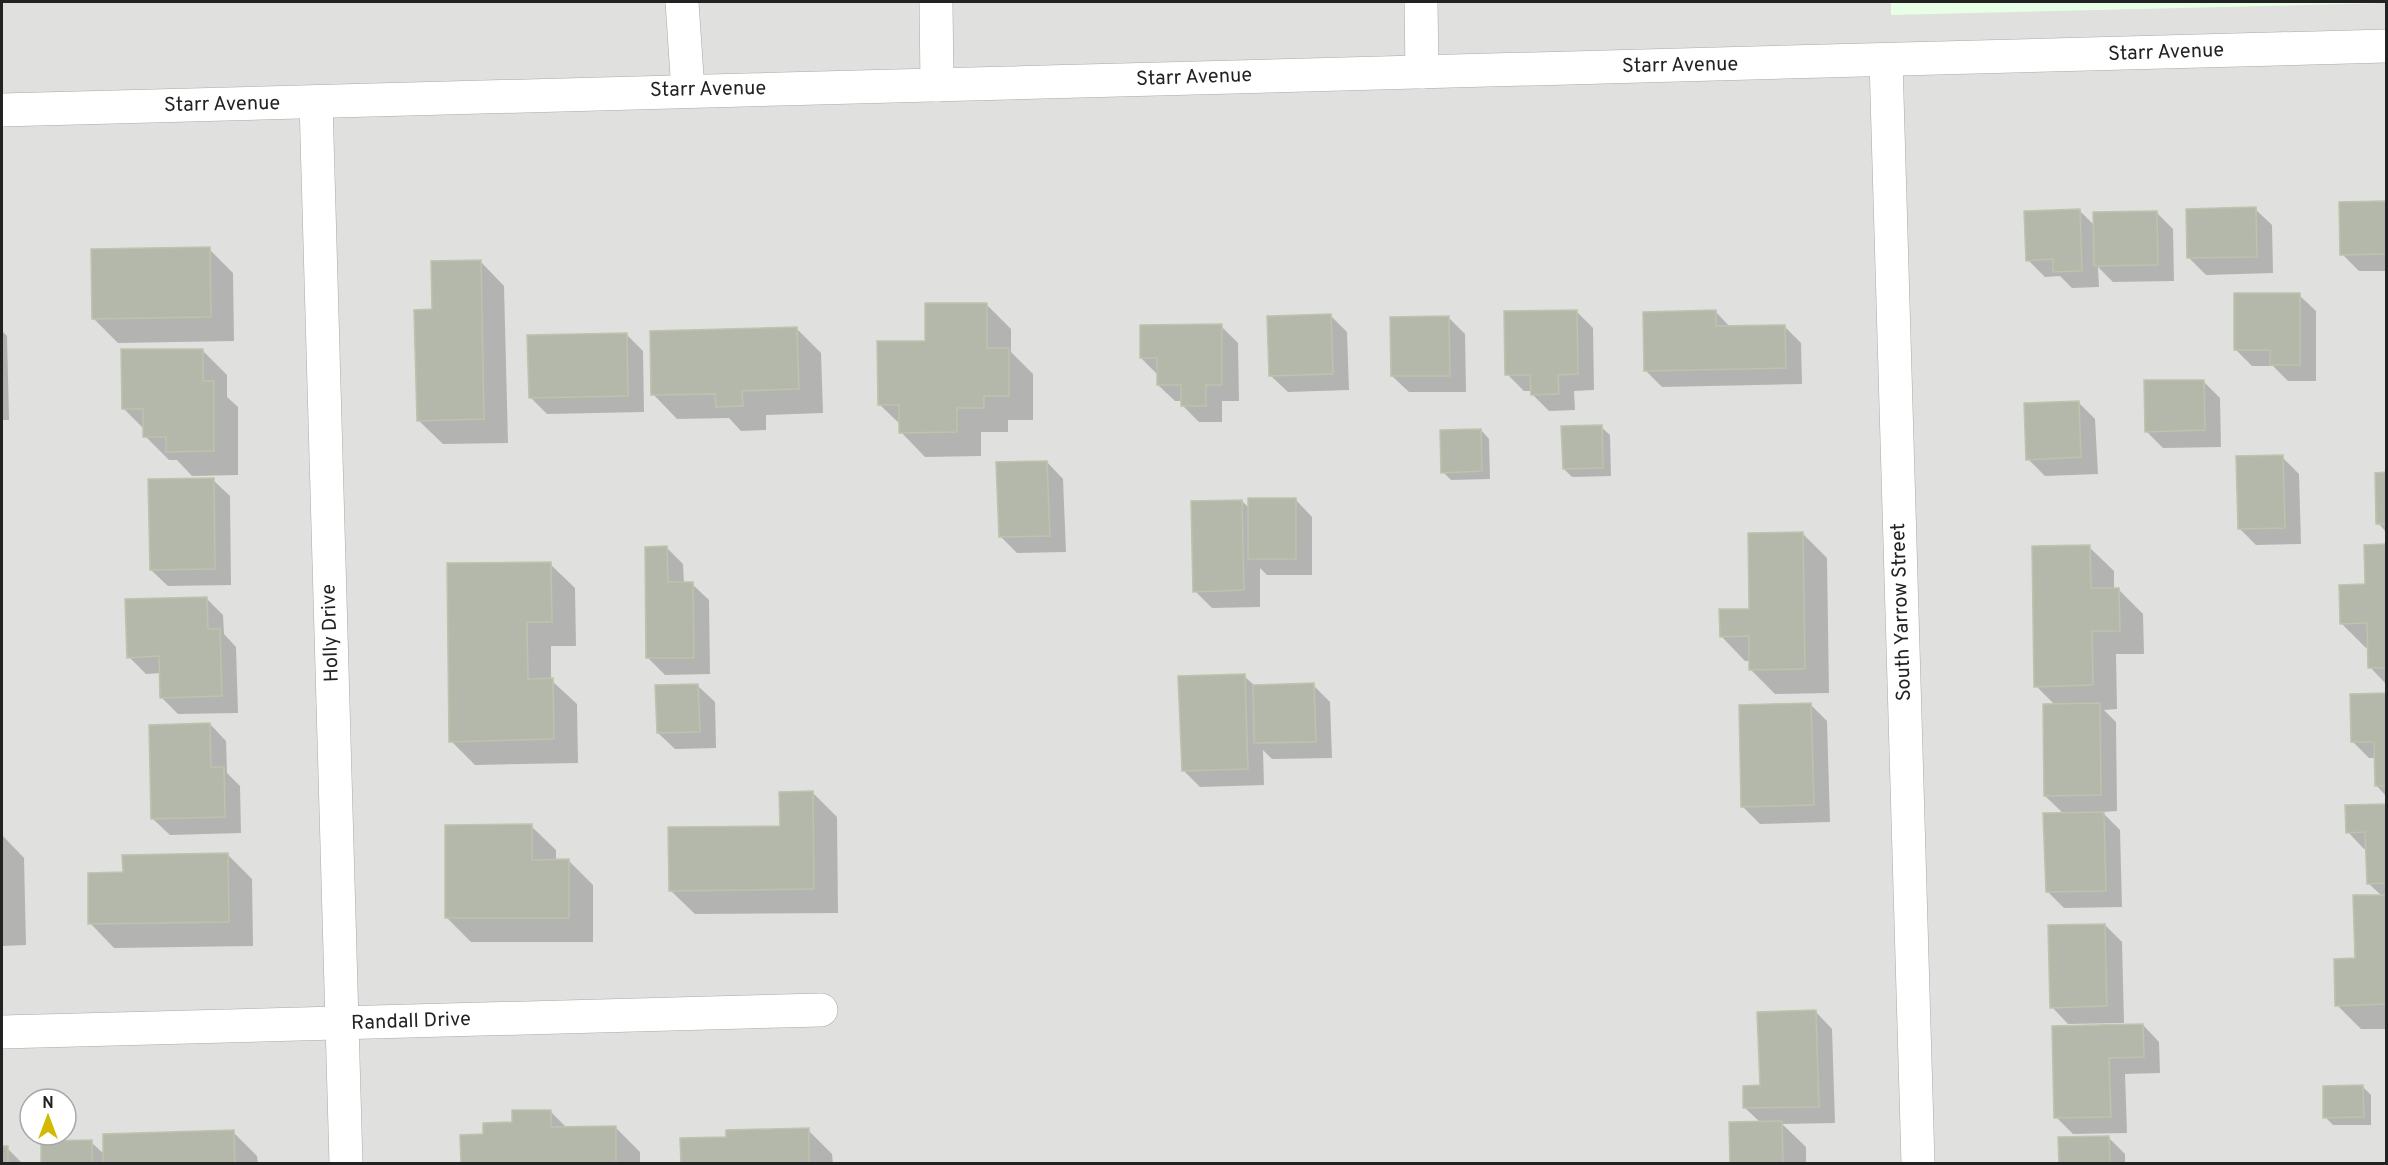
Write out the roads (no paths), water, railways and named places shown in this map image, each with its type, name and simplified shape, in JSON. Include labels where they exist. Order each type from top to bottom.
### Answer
[{"type":"street","points":[[682,2],[688,91]]},
{"type":"street","points":[[936,2],[937,85]]},
{"type":"street","points":[[1421,2],[1422,72]]},
{"type":"street","name":"Starr Avenue","points":[[2,110],[2386,46]]},
{"type":"street","name":"South Yarrow Street","points":[[1886,61],[1918,1164]]},
{"type":"street","name":"Holly Drive","points":[[316,102],[346,1164]]},
{"type":"street","name":"Randall Drive","points":[[2,1032],[821,1011]]}]
